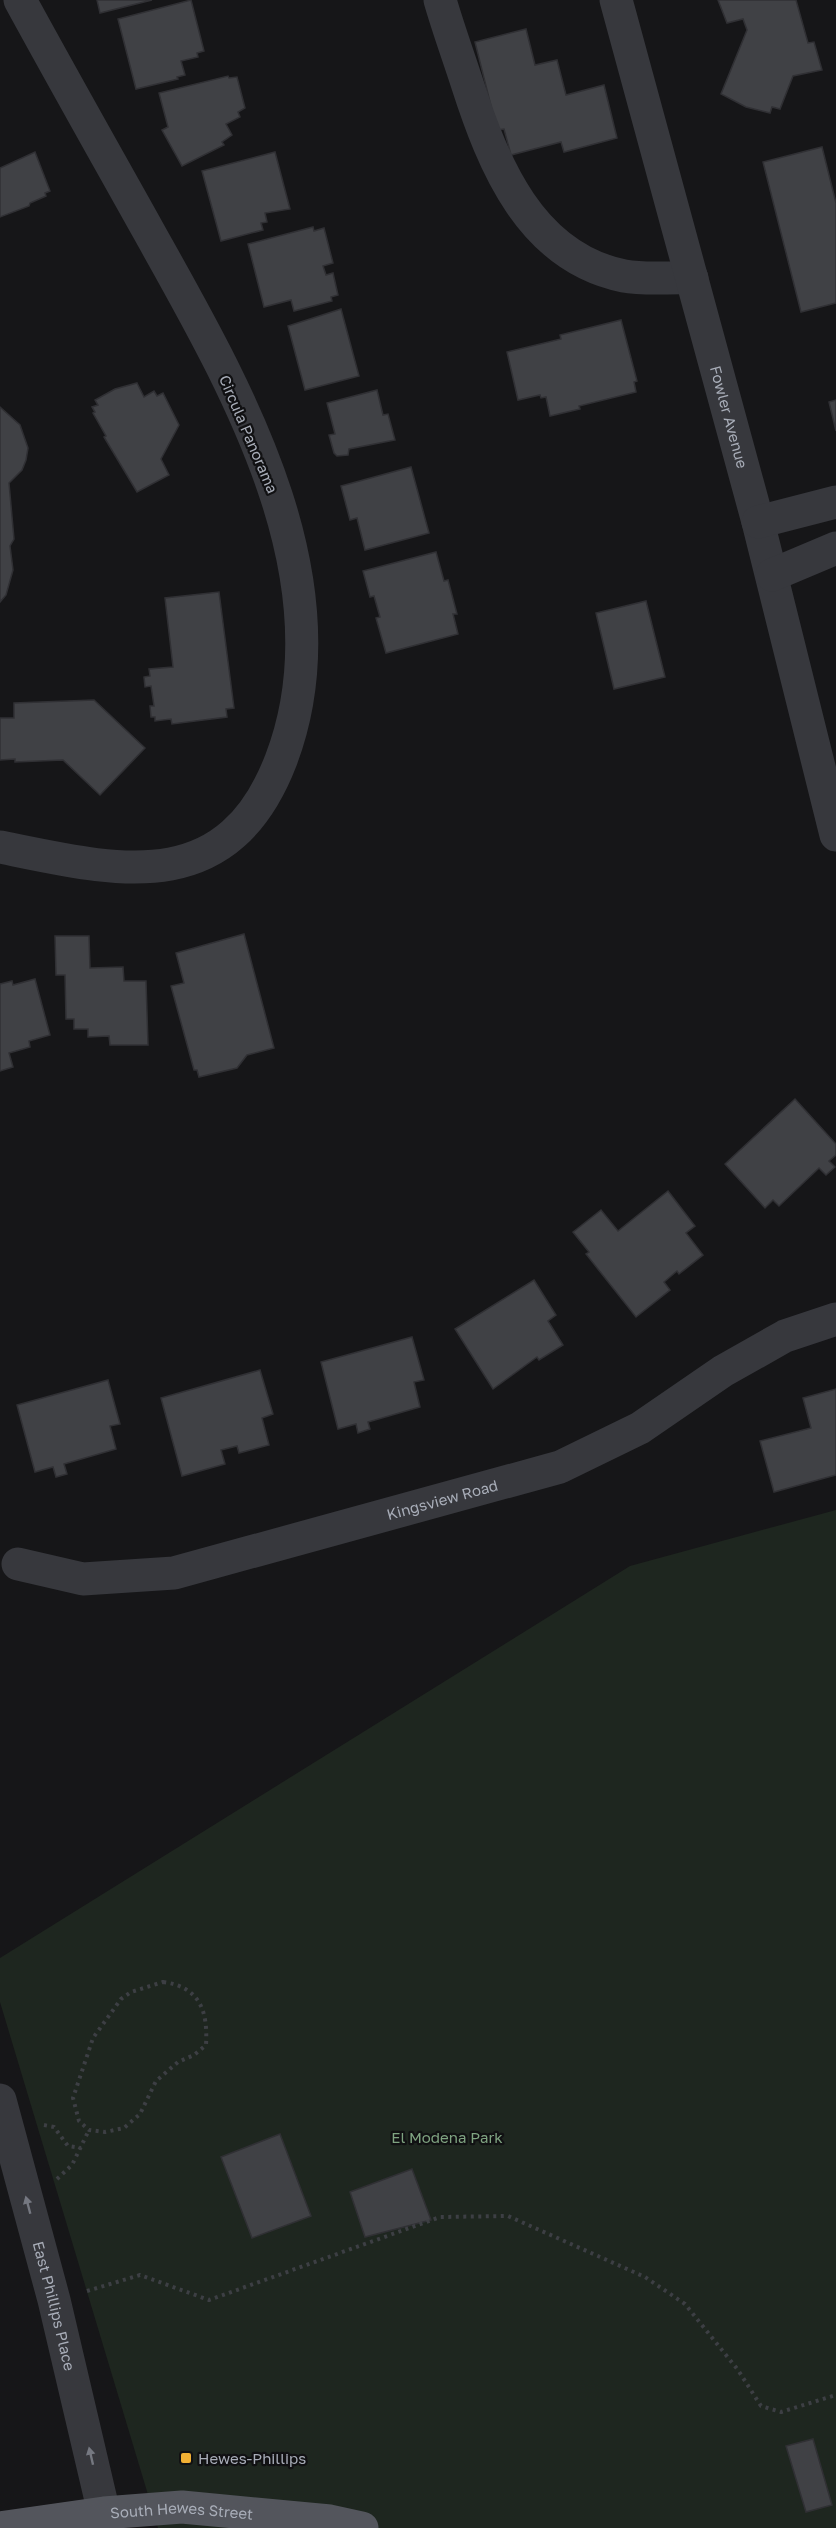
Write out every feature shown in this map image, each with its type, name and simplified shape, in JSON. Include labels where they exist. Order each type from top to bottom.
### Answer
[{"type":"main road","name":"South Hewes Street","points":[[0,2528],[104,2512],[182,2507],[330,2521],[362,2528]]},
{"type":"street","name":"Circula Panorama","points":[[0,847],[72,862],[148,869],[175,864],[204,854],[231,838],[256,810],[272,784],[287,745],[297,700],[302,659],[302,618],[291,547],[270,477],[251,432],[202,327],[20,0]]},
{"type":"street","points":[[440,0],[485,139],[506,183],[542,229],[556,244],[590,264],[624,276],[692,278]]},
{"type":"street","name":"Fowler Avenue","points":[[616,0],[772,574],[836,835]]},
{"type":"street","points":[[758,522],[836,502]]},
{"type":"street","points":[[772,574],[836,548]]},
{"type":"street","name":"Kingsview Road","points":[[18,1564],[83,1579],[174,1573],[560,1467],[640,1428],[723,1371],[785,1336],[836,1319]]},
{"type":"street","name":"East Phillips Place","points":[[0,2100],[54,2300],[104,2512]]},
{"type":"path","points":[[163,1982],[177,1984],[203,2005],[207,2028],[206,2045],[194,2055],[178,2062],[156,2081],[140,2114],[124,2128],[105,2132],[89,2130],[79,2121],[73,2097],[93,2038],[122,1999],[131,1992],[163,1982]]},
{"type":"path","points":[[26,2198],[51,2184],[72,2165],[89,2130]]},
{"type":"path","points":[[54,2300],[140,2276],[209,2300],[440,2217],[508,2216],[645,2277],[685,2304],[738,2370],[761,2406],[781,2412],[836,2395]]},
{"type":"green space","name":"El Modena Park","points":[[836,1510],[836,2528],[158,2528],[0,2002],[0,1958],[630,1566]]},
{"type":"building","points":[[97,0],[152,0],[100,13]]},
{"type":"building","points":[[191,0],[204,51],[197,53],[198,57],[181,61],[185,75],[177,77],[178,79],[136,89],[118,19]]},
{"type":"building","points":[[718,0],[796,0],[808,43],[814,42],[822,70],[793,76],[780,109],[772,107],[770,113],[746,107],[721,94],[747,30],[743,19],[727,23]]},
{"type":"building","points":[[526,29],[535,65],[557,60],[566,95],[604,85],[617,138],[564,152],[561,142],[511,155],[504,129],[497,130],[475,42]]},
{"type":"building","points":[[228,76],[229,78],[237,77],[245,108],[238,112],[240,117],[226,124],[232,135],[222,142],[224,145],[182,166],[162,130],[168,127],[159,93]]},
{"type":"building","points":[[822,147],[836,203],[836,303],[801,312],[763,162]]},
{"type":"building","points":[[35,152],[50,191],[45,193],[46,196],[30,203],[29,206],[0,217],[0,168]]},
{"type":"building","points":[[275,152],[290,209],[265,213],[267,222],[261,223],[263,230],[221,241],[202,171]]},
{"type":"building","points":[[313,227],[314,231],[324,228],[333,263],[323,266],[326,275],[333,273],[338,295],[331,297],[332,301],[294,311],[291,300],[264,307],[248,244]]},
{"type":"building","points":[[341,309],[359,376],[305,390],[288,326]]},
{"type":"building","points":[[621,320],[637,381],[634,382],[636,392],[579,406],[580,409],[550,416],[546,397],[541,398],[540,395],[518,400],[507,352],[561,339],[560,335]]},
{"type":"building","points":[[137,383],[144,397],[154,391],[157,396],[163,393],[179,425],[161,459],[169,475],[137,492],[104,437],[106,436],[92,407],[98,405],[95,400],[115,389]]},
{"type":"building","points":[[377,390],[383,415],[388,414],[395,440],[349,449],[348,455],[337,456],[329,435],[335,434],[327,403]]},
{"type":"building","points":[[836,400],[836,431],[829,402]]},
{"type":"building","points":[[0,407],[20,425],[28,448],[22,470],[9,483],[14,539],[10,546],[13,570],[6,595],[0,602]]},
{"type":"building","points":[[411,467],[429,533],[365,550],[357,518],[350,520],[341,486]]},
{"type":"building","points":[[436,552],[444,581],[448,580],[457,614],[453,614],[458,634],[386,653],[376,618],[380,617],[374,596],[370,597],[363,571]]},
{"type":"building","points":[[219,592],[234,708],[226,709],[227,717],[172,724],[171,719],[155,721],[155,717],[151,717],[150,706],[154,706],[151,686],[145,687],[144,677],[150,676],[149,669],[173,667],[165,598]]},
{"type":"building","points":[[646,601],[665,677],[614,689],[596,613]]},
{"type":"building","points":[[94,700],[145,748],[100,795],[63,760],[15,762],[15,759],[0,760],[0,718],[14,718],[14,703]]},
{"type":"building","points":[[244,934],[274,1048],[247,1055],[237,1068],[199,1077],[197,1070],[194,1070],[171,986],[184,983],[176,953]]},
{"type":"building","points":[[55,936],[89,936],[90,968],[123,967],[124,981],[146,981],[148,1045],[110,1045],[109,1036],[88,1037],[88,1029],[74,1029],[74,1019],[66,1019],[65,975],[56,975]]},
{"type":"building","points":[[35,979],[50,1035],[29,1041],[30,1047],[9,1053],[13,1067],[0,1071],[0,984],[12,981],[13,985]]},
{"type":"building","points":[[795,1099],[836,1144],[836,1155],[829,1161],[835,1167],[826,1175],[819,1168],[779,1206],[773,1200],[765,1208],[725,1164]]},
{"type":"building","points":[[668,1191],[695,1226],[686,1233],[703,1255],[679,1274],[677,1271],[664,1282],[670,1290],[636,1317],[586,1254],[589,1252],[573,1232],[601,1210],[618,1231]]},
{"type":"building","points":[[534,1280],[556,1315],[548,1321],[563,1345],[539,1360],[537,1357],[493,1389],[455,1329]]},
{"type":"building","points":[[412,1337],[424,1380],[414,1382],[420,1407],[368,1422],[370,1429],[358,1433],[356,1424],[338,1429],[321,1362]]},
{"type":"building","points":[[260,1370],[273,1414],[262,1418],[269,1445],[239,1453],[237,1446],[221,1450],[225,1464],[182,1476],[161,1398]]},
{"type":"building","points":[[108,1380],[120,1424],[110,1426],[116,1449],[64,1464],[67,1474],[56,1477],[53,1467],[35,1472],[17,1405]]},
{"type":"building","points":[[836,1389],[836,1475],[774,1492],[760,1441],[811,1428],[803,1398]]},
{"type":"building","points":[[280,2134],[311,2216],[252,2238],[221,2157]]},
{"type":"building","points":[[412,2169],[431,2220],[365,2237],[350,2192]]},
{"type":"building","points":[[813,2439],[832,2505],[806,2512],[786,2446]]},
{"type":"place","name":"Hewes-Phillips","points":[[186,2458]]}]
